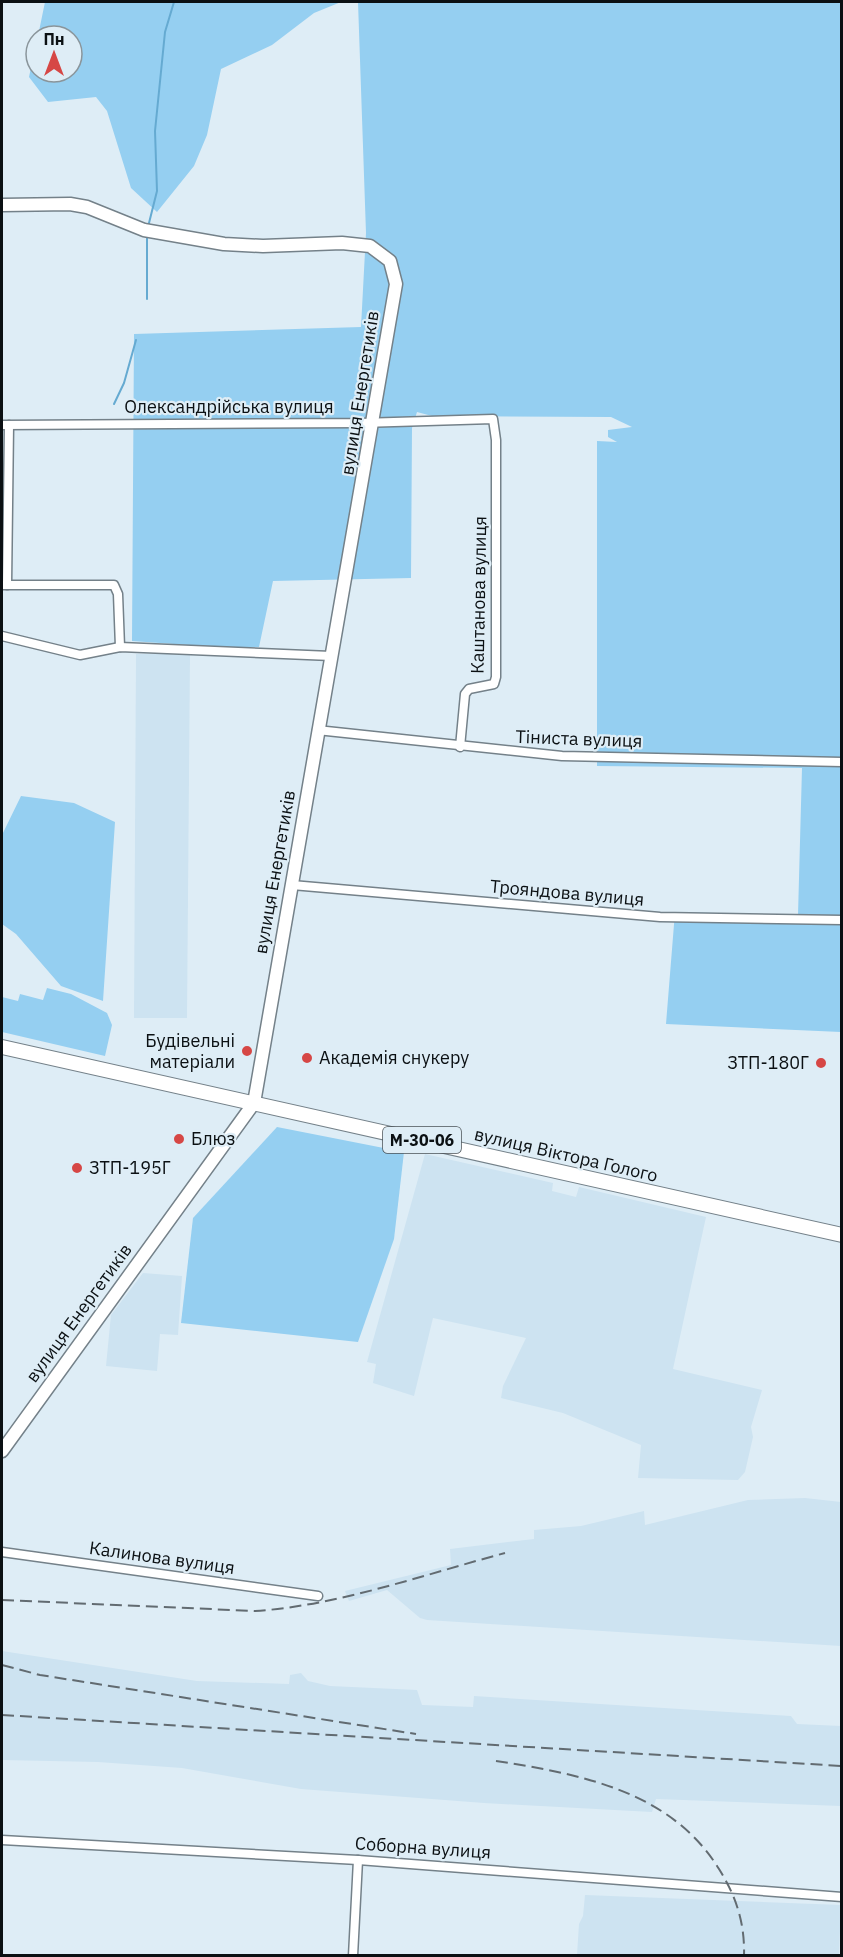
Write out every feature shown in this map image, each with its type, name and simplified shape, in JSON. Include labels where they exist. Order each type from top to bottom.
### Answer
[{"type":"main road","name":"вулиця Віктора Голого","points":[[2,1047],[842,1235]]},
{"type":"street","name":"вулиця Енергетиків","points":[[2,205],[70,204],[103,212],[122,223],[144,230],[224,244],[358,244],[381,252],[395,272],[396,284],[254,1103],[2,1451]]},
{"type":"street","name":"Олександрійська вулиця","points":[[5,425],[350,423],[493,419]]},
{"type":"street","name":"Каштанова вулиця","points":[[460,747],[465,694],[469,689],[494,684],[496,677],[496,440],[493,419]]},
{"type":"street","points":[[5,425],[4,585],[114,585],[118,594],[120,647]]},
{"type":"street","points":[[2,636],[72,654],[94,654],[120,647],[331,656]]},
{"type":"street","name":"Тіниста вулиця","points":[[317,730],[561,756],[842,762]]},
{"type":"street","name":"Трояндова вулиця","points":[[292,885],[526,908],[660,917],[842,920]]},
{"type":"street","name":"Калинова вулиця","points":[[2,1552],[318,1596]]},
{"type":"street","name":"Соборна вулиця","points":[[2,1840],[358,1860],[842,1897]]},
{"type":"street","points":[[353,1956],[358,1860]]},
{"type":"shaded area","points":[[45,2],[341,2],[314,13],[272,45],[221,69],[207,135],[194,166],[157,212],[131,188],[107,111],[96,97],[48,102],[34,84],[84,84],[84,24],[40,24]]},
{"type":"shaded area","points":[[358,2],[841,2],[841,1032],[666,1024],[675,912],[798,915],[802,768],[597,766],[597,441],[617,442],[608,437],[608,430],[632,427],[611,417],[432,416],[417,412],[412,428],[411,578],[273,581],[259,647],[230,648],[132,641],[134,334],[361,327],[366,233]]},
{"type":"shaded area","points":[[136,654],[190,654],[187,1018],[134,1018]]},
{"type":"shaded area","points":[[21,796],[74,803],[115,822],[103,1001],[61,986],[16,934],[2,924],[2,835]]},
{"type":"shaded area","points":[[47,988],[71,994],[107,1013],[112,1025],[105,1056],[2,1032],[2,997],[18,1001],[20,994],[43,1000]]},
{"type":"shaded area","points":[[277,1127],[404,1152],[394,1239],[358,1342],[181,1323],[193,1218]]},
{"type":"shaded area","points":[[425,1154],[553,1183],[552,1191],[576,1197],[579,1187],[706,1217],[673,1369],[762,1390],[751,1427],[753,1437],[745,1472],[738,1480],[638,1478],[641,1445],[563,1413],[501,1398],[503,1386],[526,1338],[433,1318],[414,1396],[373,1383],[376,1364],[367,1362]]},
{"type":"shaded area","points":[[143,1273],[182,1276],[178,1335],[160,1334],[157,1371],[106,1366],[111,1315]]},
{"type":"shaded area","points":[[805,1498],[841,1502],[841,1646],[427,1620],[420,1618],[387,1590],[349,1601],[345,1591],[451,1565],[450,1549],[534,1539],[534,1530],[581,1526],[644,1511],[645,1525],[748,1500]]},
{"type":"shaded area","points":[[2,1651],[197,1681],[289,1684],[290,1675],[301,1673],[308,1681],[330,1686],[417,1690],[422,1705],[473,1707],[474,1696],[791,1716],[797,1724],[841,1726],[841,1806],[656,1799],[652,1812],[484,1803],[301,1789],[182,1768],[98,1762],[2,1760]]},
{"type":"shaded area","points":[[585,1895],[841,1905],[839,1955],[577,1955],[579,1924],[583,1916]]},
{"type":"waterway","points":[[148,227],[157,191],[155,131],[165,32],[174,2]]},
{"type":"waterway","points":[[147,236],[147,299]]},
{"type":"waterway","points":[[114,404],[124,383],[136,340]]},
{"type":"railway","points":[[2,1600],[255,1611],[286,1608],[349,1596],[505,1553]]},
{"type":"railway","points":[[2,1665],[40,1675],[416,1734]]},
{"type":"railway","points":[[2,1715],[842,1766]]},
{"type":"railway","points":[[496,1761],[591,1780],[649,1804],[676,1821],[699,1842],[719,1869],[730,1889],[741,1921],[744,1956]]},
{"type":"place","name":"Будівельні матеріали","points":[[247,1051]]},
{"type":"place","name":"Академія снукеру","points":[[307,1058]]},
{"type":"place","name":"ЗТП-180Г","points":[[821,1063]]},
{"type":"place","name":"Блюз","points":[[179,1139]]},
{"type":"place","name":"ЗТП-195Г","points":[[77,1168]]}]
